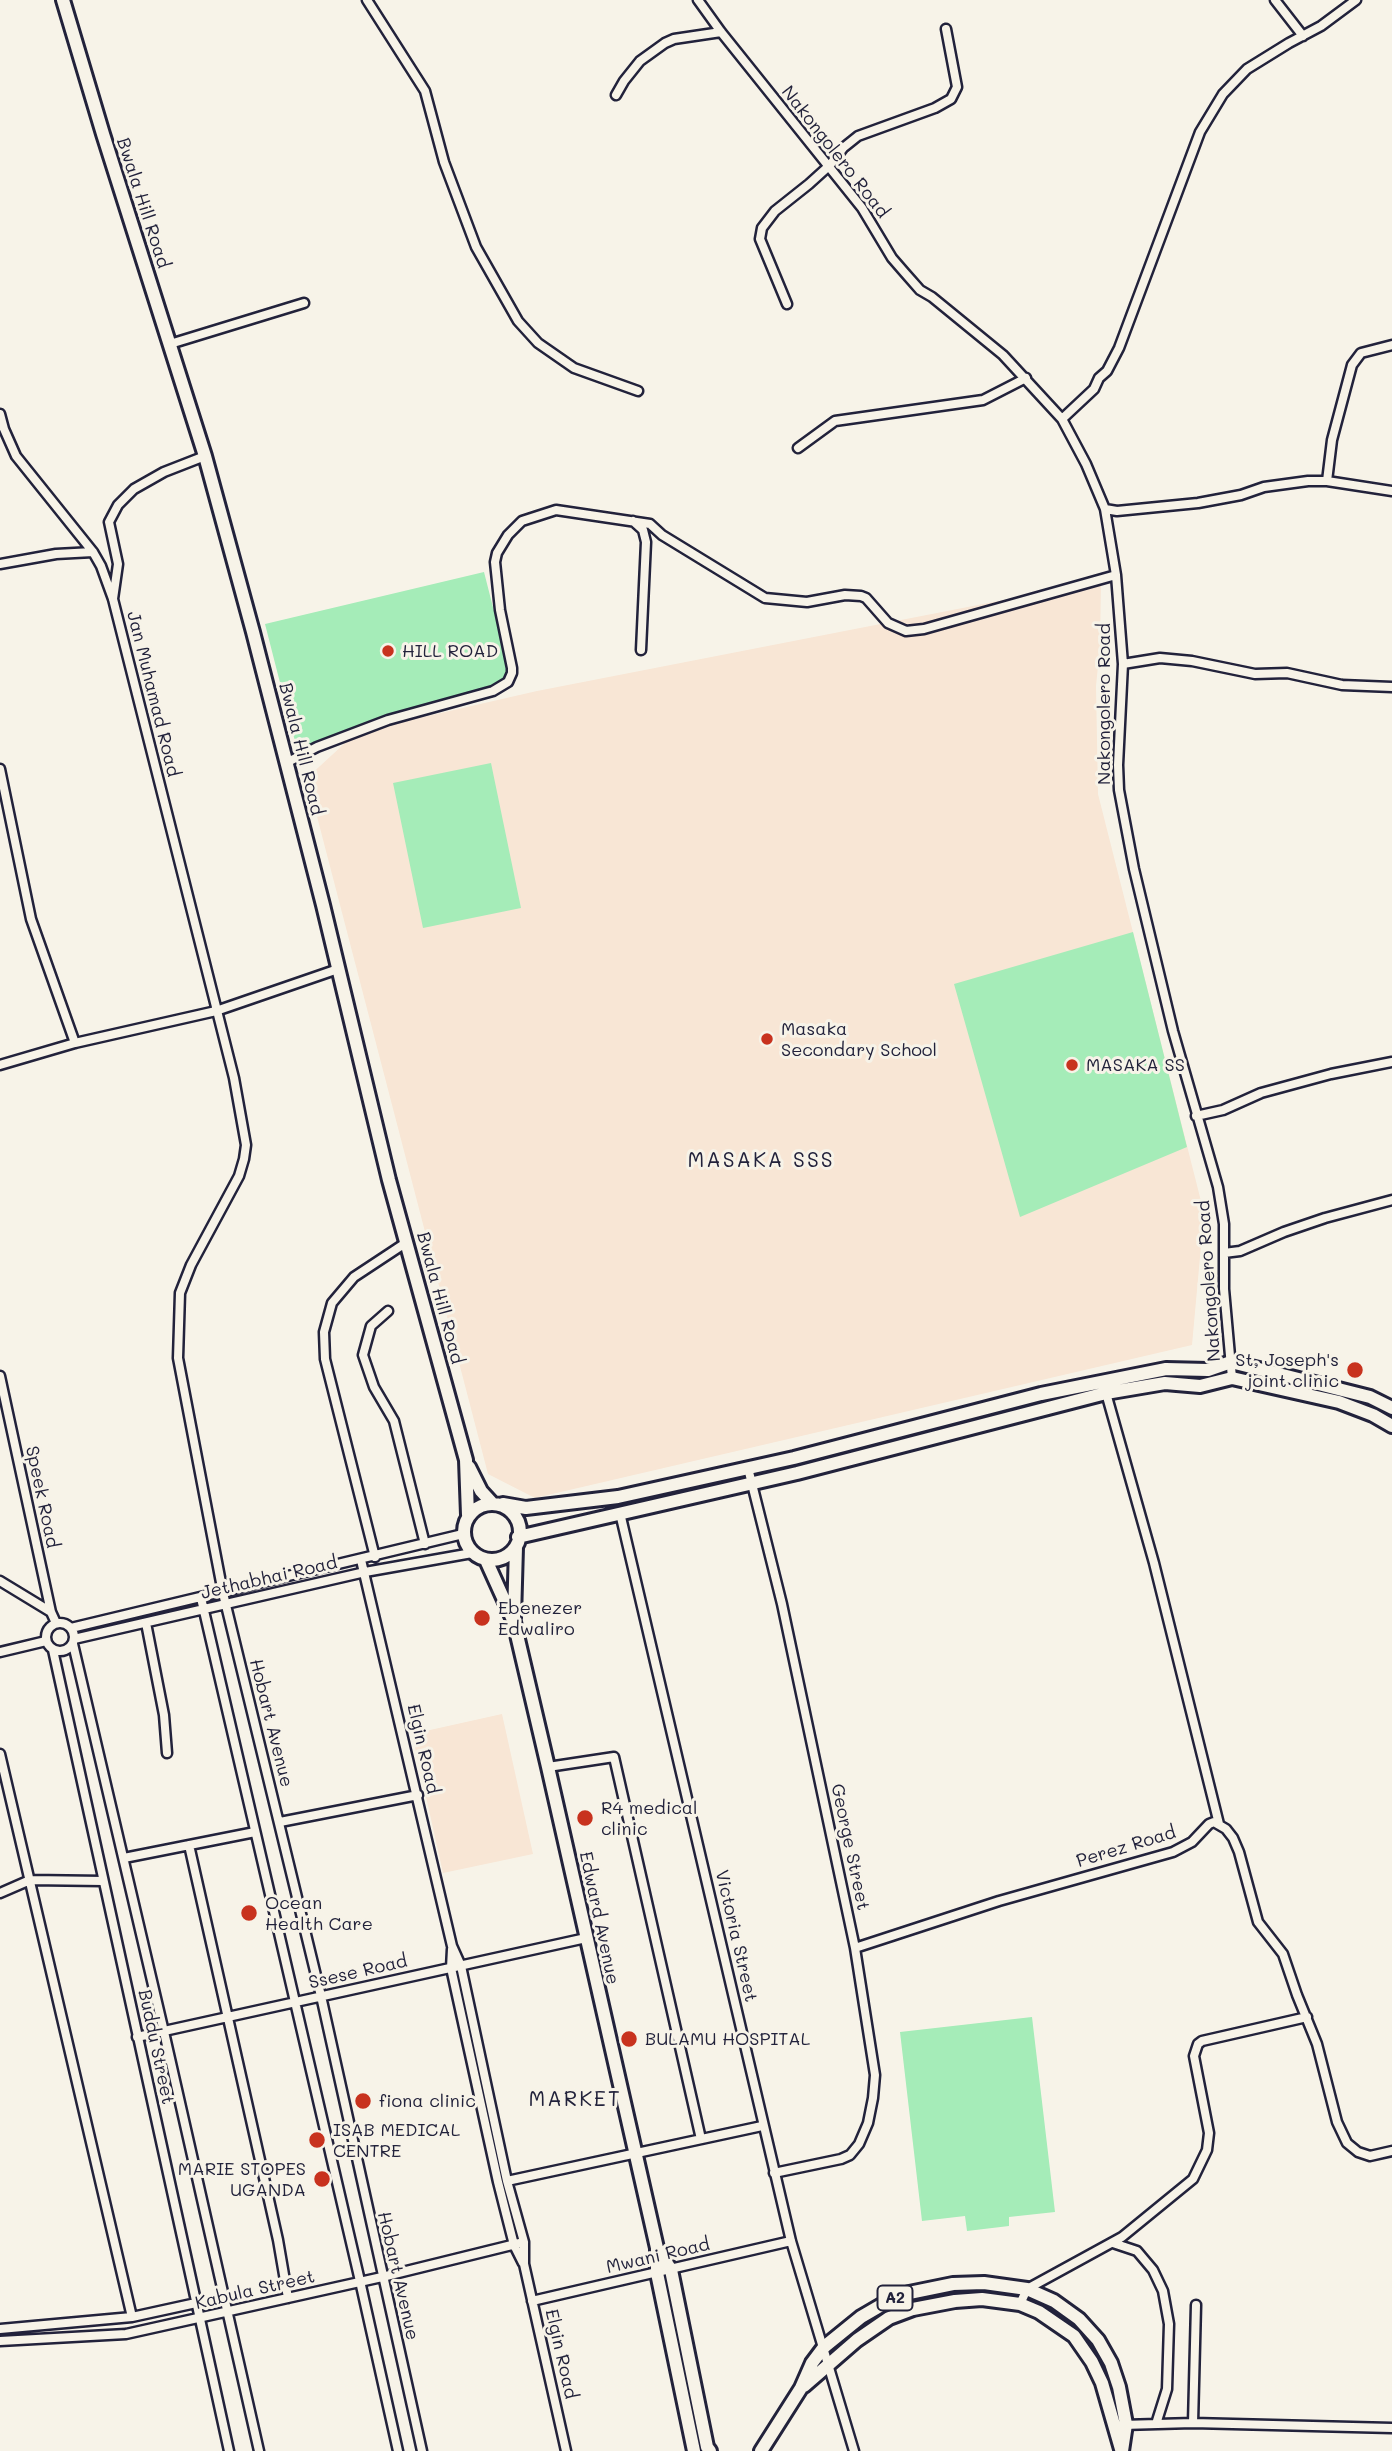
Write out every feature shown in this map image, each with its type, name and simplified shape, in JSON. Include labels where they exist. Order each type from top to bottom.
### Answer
[{"type":"street","name":"Bwala Hill Road","points":[[63,0],[205,456],[286,763],[389,1180],[466,1460],[468,1515]]},
{"type":"street","points":[[367,0],[425,92],[444,162],[476,247],[518,321],[538,343],[574,368],[638,391]]},
{"type":"street","name":"Nakongolero Road","points":[[698,0],[862,208],[892,258],[920,290],[991,344],[1062,419],[1086,464],[1105,509],[1116,575],[1123,663],[1118,765],[1125,829],[1173,1031],[1218,1187],[1224,1224],[1224,1289],[1232,1378]]},
{"type":"street","points":[[1275,0],[1303,36]]},
{"type":"street","points":[[1062,419],[1094,388],[1119,348],[1200,132],[1232,82],[1247,69],[1338,16],[1356,0]]},
{"type":"street","points":[[787,304],[760,239],[762,228],[775,211],[863,133],[935,108],[954,96],[957,87],[946,29]]},
{"type":"street","points":[[616,94],[640,61],[665,43],[674,38],[721,32]]},
{"type":"street","points":[[170,344],[304,303]]},
{"type":"street","points":[[1327,481],[1332,440],[1352,365],[1361,353],[1392,345]]},
{"type":"street","points":[[797,448],[835,421],[983,400],[1026,378]]},
{"type":"street","name":"Jan Muhamad Road","points":[[0,414],[16,456],[93,552],[113,599],[216,1010]]},
{"type":"street","points":[[113,599],[118,564],[109,522],[118,505],[134,489],[164,472],[205,456]]},
{"type":"street","points":[[1105,509],[1117,511],[1198,503],[1289,483],[1327,481],[1392,491]]},
{"type":"street","points":[[286,763],[328,743],[388,720],[503,686],[511,678],[512,668],[500,610],[495,562],[500,545],[522,521],[556,510],[650,524],[662,535],[762,597],[807,602],[845,595],[861,596],[866,598],[888,623],[904,631],[923,629],[1116,575]]},
{"type":"street","points":[[630,520],[643,530],[646,542],[641,650]]},
{"type":"street","points":[[0,564],[56,554],[93,552]]},
{"type":"street","points":[[1123,663],[1160,658],[1255,674],[1287,673],[1332,684],[1392,687]]},
{"type":"street","points":[[0,769],[31,919],[75,1043]]},
{"type":"street","points":[[0,1065],[75,1043],[216,1010],[338,969]]},
{"type":"street","name":"Hobart Avenue","points":[[216,1010],[246,1145],[239,1176],[191,1265],[180,1293],[178,1358],[223,1593],[280,1822],[422,2451]]},
{"type":"street","points":[[1196,1116],[1223,1110],[1261,1093],[1332,1074],[1392,1062]]},
{"type":"street","points":[[1224,1253],[1240,1251],[1294,1228],[1392,1200]]},
{"type":"street","points":[[374,1557],[325,1359],[324,1332],[332,1303],[354,1277],[407,1242]]},
{"type":"street","points":[[388,1311],[371,1326],[363,1355],[374,1387],[394,1421],[425,1544]]},
{"type":"street","points":[[1392,1408],[1370,1397],[1231,1362],[1208,1370],[1166,1369],[1041,1394],[794,1458],[618,1497],[526,1508],[498,1504],[479,1506],[468,1515],[463,1534],[472,1553],[486,1560],[502,1559],[517,1542],[620,1513],[797,1473],[1106,1393],[1165,1383],[1200,1386],[1232,1378],[1339,1402],[1373,1415],[1392,1426]]},
{"type":"street","name":"Speek Road","points":[[0,1376],[51,1612],[56,1623]]},
{"type":"street","points":[[1106,1393],[1154,1563],[1219,1824],[1233,1838],[1239,1852],[1258,1922],[1283,1954],[1324,2066],[1337,2122],[1347,2143],[1370,2155],[1392,2151]]},
{"type":"street","points":[[466,1460],[481,1491],[517,1519],[520,1528],[517,1542],[514,1622]]},
{"type":"street","name":"George Street","points":[[748,1468],[782,1604],[855,1948],[875,2075],[868,2123],[859,2144],[849,2155],[774,2173]]},
{"type":"street","name":"Victoria Street","points":[[620,1513],[762,2126],[803,2287],[829,2363],[854,2451]]},
{"type":"street","name":"Jethabhai Road","points":[[71,1628],[463,1534]]},
{"type":"street","name":"Jethabhai Road","points":[[74,1641],[365,1572],[472,1553]]},
{"type":"street","name":"Elgin Road","points":[[361,1560],[452,1946],[461,1966],[524,2242],[524,2264],[566,2451]]},
{"type":"street","name":"Edward Avenue","points":[[486,1560],[514,1622],[548,1767],[657,2248],[657,2273],[694,2451]]},
{"type":"street","points":[[0,1581],[51,1612]]},
{"type":"street","points":[[201,1598],[398,2451]]},
{"type":"street","points":[[74,1641],[64,1651],[53,1650],[46,1641],[47,1630],[56,1623],[71,1628],[74,1641],[124,1858],[164,2032],[259,2451]]},
{"type":"street","points":[[146,1623],[164,1715],[167,1753]]},
{"type":"street","points":[[0,1652],[46,1641]]},
{"type":"street","name":"Buddu Street","points":[[53,1650],[229,2451]]},
{"type":"street","points":[[548,1767],[614,1757],[701,2139]]},
{"type":"street","points":[[0,1760],[132,2317]]},
{"type":"street","points":[[280,1822],[418,1795]]},
{"type":"street","name":"Perez Road","points":[[855,1948],[999,1901],[1173,1852],[1192,1842],[1209,1824],[1219,1824]]},
{"type":"street","points":[[124,1858],[255,1832]]},
{"type":"street","points":[[190,1845],[278,2240],[288,2298]]},
{"type":"street","points":[[0,1893],[30,1880],[103,1881]]},
{"type":"street","name":"Ssese Road","points":[[137,2037],[586,1938]]},
{"type":"street","name":"Elgin Road","points":[[452,1946],[451,1968],[513,2245],[524,2264]]},
{"type":"street","points":[[1020,2304],[1027,2289],[1113,2243],[1193,2179],[1202,2165],[1209,2133],[1194,2056],[1198,2044],[1307,2017]]},
{"type":"street","points":[[508,2181],[762,2126]]},
{"type":"street","name":"Mwani Road","points":[[533,2301],[791,2241]]},
{"type":"street","name":"Kabula Street","points":[[0,2341],[111,2336],[227,2313],[524,2242]]},
{"type":"street","points":[[1113,2243],[1137,2251],[1153,2270],[1163,2291],[1169,2324],[1167,2389],[1156,2424]]},
{"type":"street","name":"Edward Avenue","points":[[657,2248],[671,2270],[710,2451]]},
{"type":"street","name":"A2","points":[[761,2451],[801,2388],[812,2362],[824,2347],[861,2317],[909,2293],[953,2284],[984,2283],[1027,2289],[1054,2301],[1079,2319],[1098,2340],[1115,2375],[1126,2424],[1122,2451]]},
{"type":"street","points":[[909,2293],[913,2309]]},
{"type":"street","name":"A2","points":[[801,2388],[878,2324],[913,2309],[982,2299],[1020,2304],[1045,2315],[1074,2336],[1092,2361],[1102,2383],[1112,2426],[1122,2451]]},
{"type":"street","points":[[0,2329],[132,2317],[196,2303]]},
{"type":"street","points":[[1193,2423],[1196,2305]]},
{"type":"street","points":[[1112,2426],[1193,2423],[1392,2428]]},
{"type":"shaded area","name":"Masaka Secondary School","points":[[1101,581],[1096,686],[1098,794],[1204,1213],[1192,1345],[535,1498],[488,1474],[307,778],[345,743],[384,726],[537,691]]},
{"type":"shaded area","points":[[502,1714],[533,1854],[443,1873],[412,1734]]},
{"type":"green space","name":"HILL ROAD","points":[[484,572],[511,678],[498,689],[299,757],[265,624]]},
{"type":"green space","points":[[491,763],[521,908],[423,928],[393,783]]},
{"type":"green space","name":"MASAKA SS","points":[[1133,932],[1187,1147],[1020,1217],[954,984]]},
{"type":"green space","points":[[1032,2017],[1055,2212],[1009,2217],[1009,2226],[967,2231],[965,2216],[922,2221],[900,2032]]},
{"type":"place","name":"HILL ROAD","points":[[388,651]]},
{"type":"place","name":"Masaka Secondary School","points":[[767,1039]]},
{"type":"place","name":"MASAKA SS","points":[[1072,1065]]},
{"type":"place","name":"St, Joseph's joint clinic","points":[[1355,1370]]},
{"type":"place","name":"Ebenezer Edwaliro","points":[[482,1618]]},
{"type":"place","name":"R4 medical clinic","points":[[585,1818]]},
{"type":"place","name":"Ocean Health Care","points":[[249,1913]]},
{"type":"place","name":"BULAMU HOSPITAL","points":[[629,2039]]},
{"type":"place","name":"fiona clinic","points":[[363,2101]]},
{"type":"place","name":"ISAB MEDICAL CENTRE","points":[[317,2140]]},
{"type":"place","name":"MARIE STOPES UGANDA","points":[[322,2179]]},
{"type":"district","name":"MASAKA SSS","points":[[761,1161]]},
{"type":"district","name":"MARKET","points":[[575,2100]]}]
